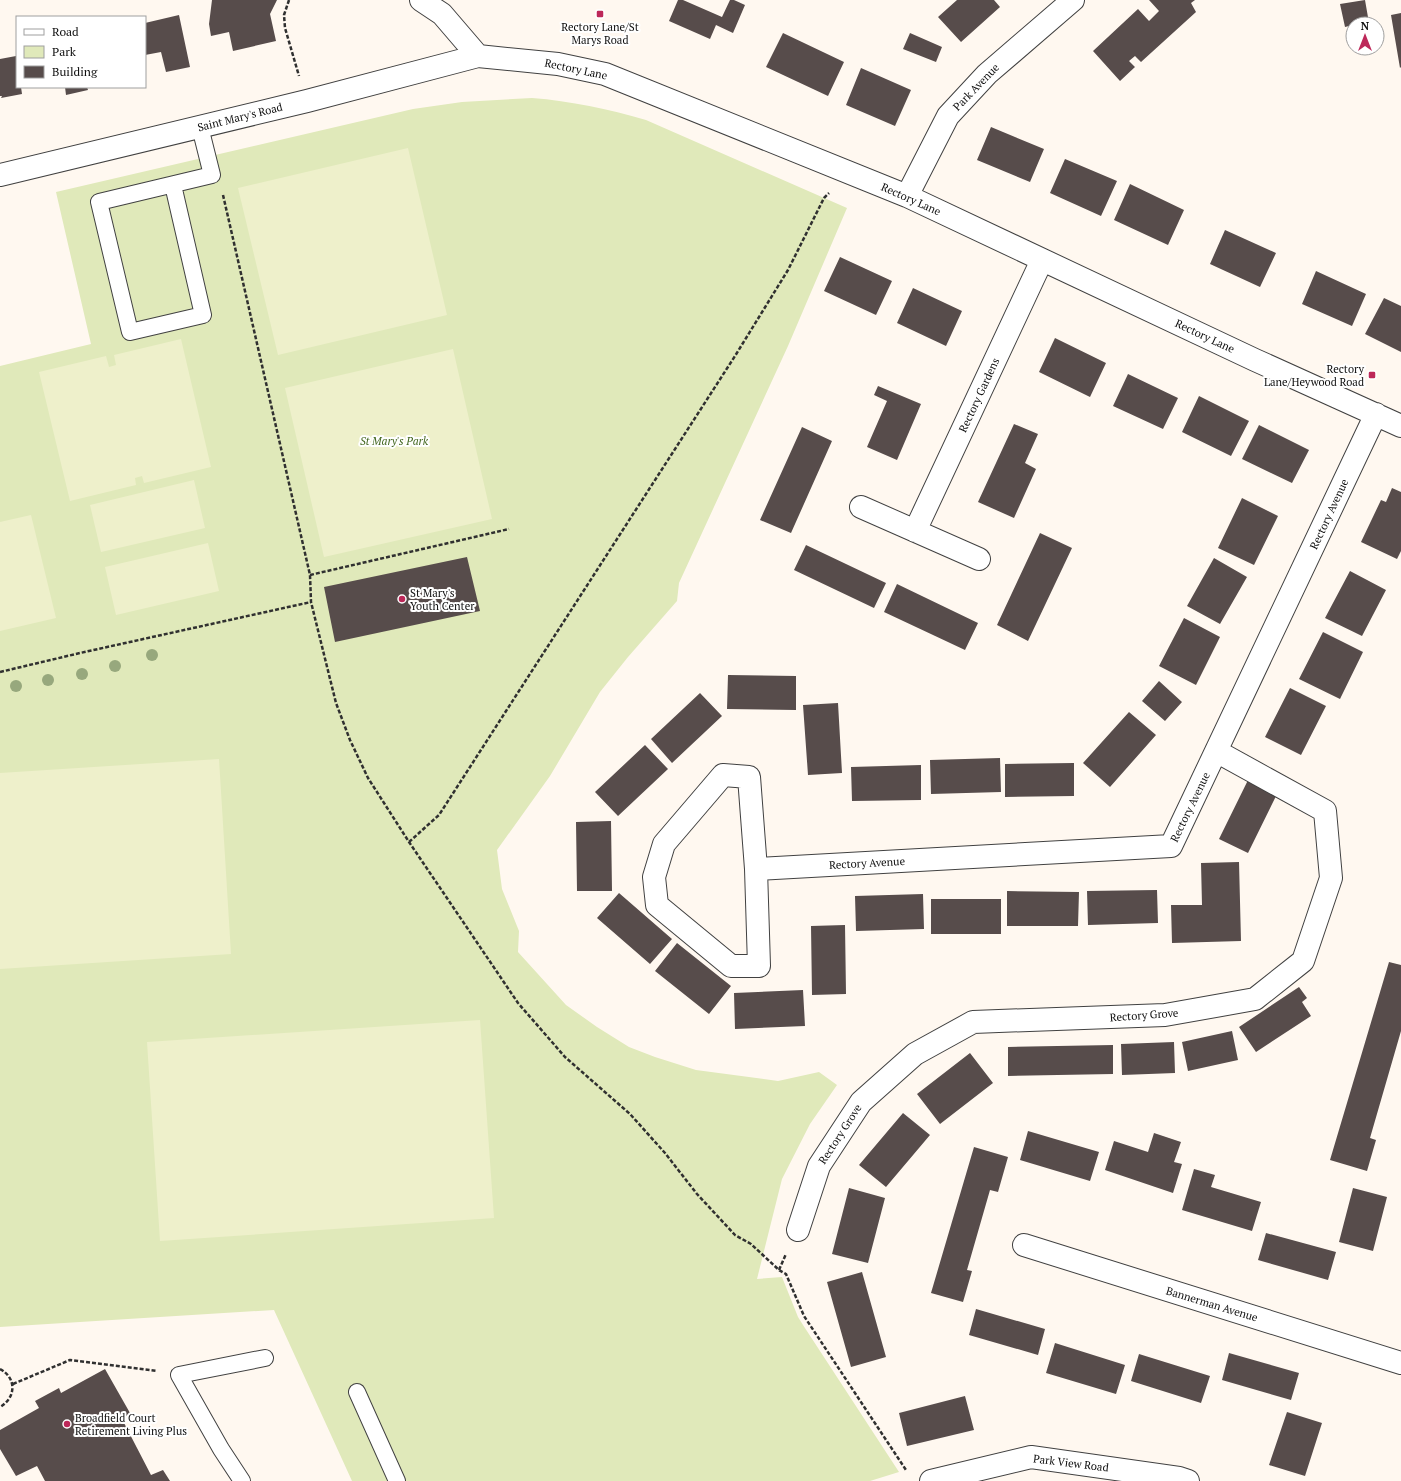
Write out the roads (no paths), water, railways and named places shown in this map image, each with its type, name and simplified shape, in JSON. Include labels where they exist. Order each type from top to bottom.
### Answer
[{"type":"street","points":[[421,0],[442,14],[478,56]]},
{"type":"street","name":"Park Avenue","points":[[907,196],[948,116],[987,74],[1073,0]]},
{"type":"street","name":"Saint Mary's Road","points":[[0,175],[307,101],[478,56]]},
{"type":"street","name":"Rectory Lane","points":[[478,56],[558,64],[605,74],[907,196],[1255,360],[1401,426]]},
{"type":"street","name":"Rectory Gardens","points":[[915,531],[1042,260]]},
{"type":"street","name":"Rectory Avenue","points":[[756,869],[1171,846],[1376,414]]},
{"type":"street","points":[[861,506],[979,559]]},
{"type":"street","name":"Rectory Grove","points":[[798,1230],[819,1166],[861,1102],[915,1054],[973,1022],[1165,1015],[1255,999],[1303,961],[1331,878],[1325,811],[1216,751]]},
{"type":"street","points":[[723,775],[749,778],[756,869],[759,966],[731,966],[657,905],[654,877],[664,844],[723,775]]},
{"type":"street","name":"Bannerman Avenue","points":[[1024,1245],[1401,1363]]},
{"type":"street","name":"Park View Road","points":[[931,1481],[1031,1457],[1179,1478],[1188,1481]]},
{"type":"lane","points":[[173,185],[203,315],[130,332],[99,202],[212,175],[200,127]]},
{"type":"lane","points":[[242,1481],[179,1374],[265,1358]]},
{"type":"lane","points":[[357,1392],[397,1481]]},
{"type":"place","name":"Rectory Lane/St Marys Road","points":[[600,14]]},
{"type":"place","name":"Rectory Lane/Heywood Road","points":[[1372,375]]},
{"type":"place","name":"St Mary's Youth Center","points":[[402,599]]},
{"type":"place","name":"Broadfield Court Retirement Living Plus","points":[[67,1424]]},
{"type":"park label","name":"St Mary's Park","points":[[394,441]]}]
